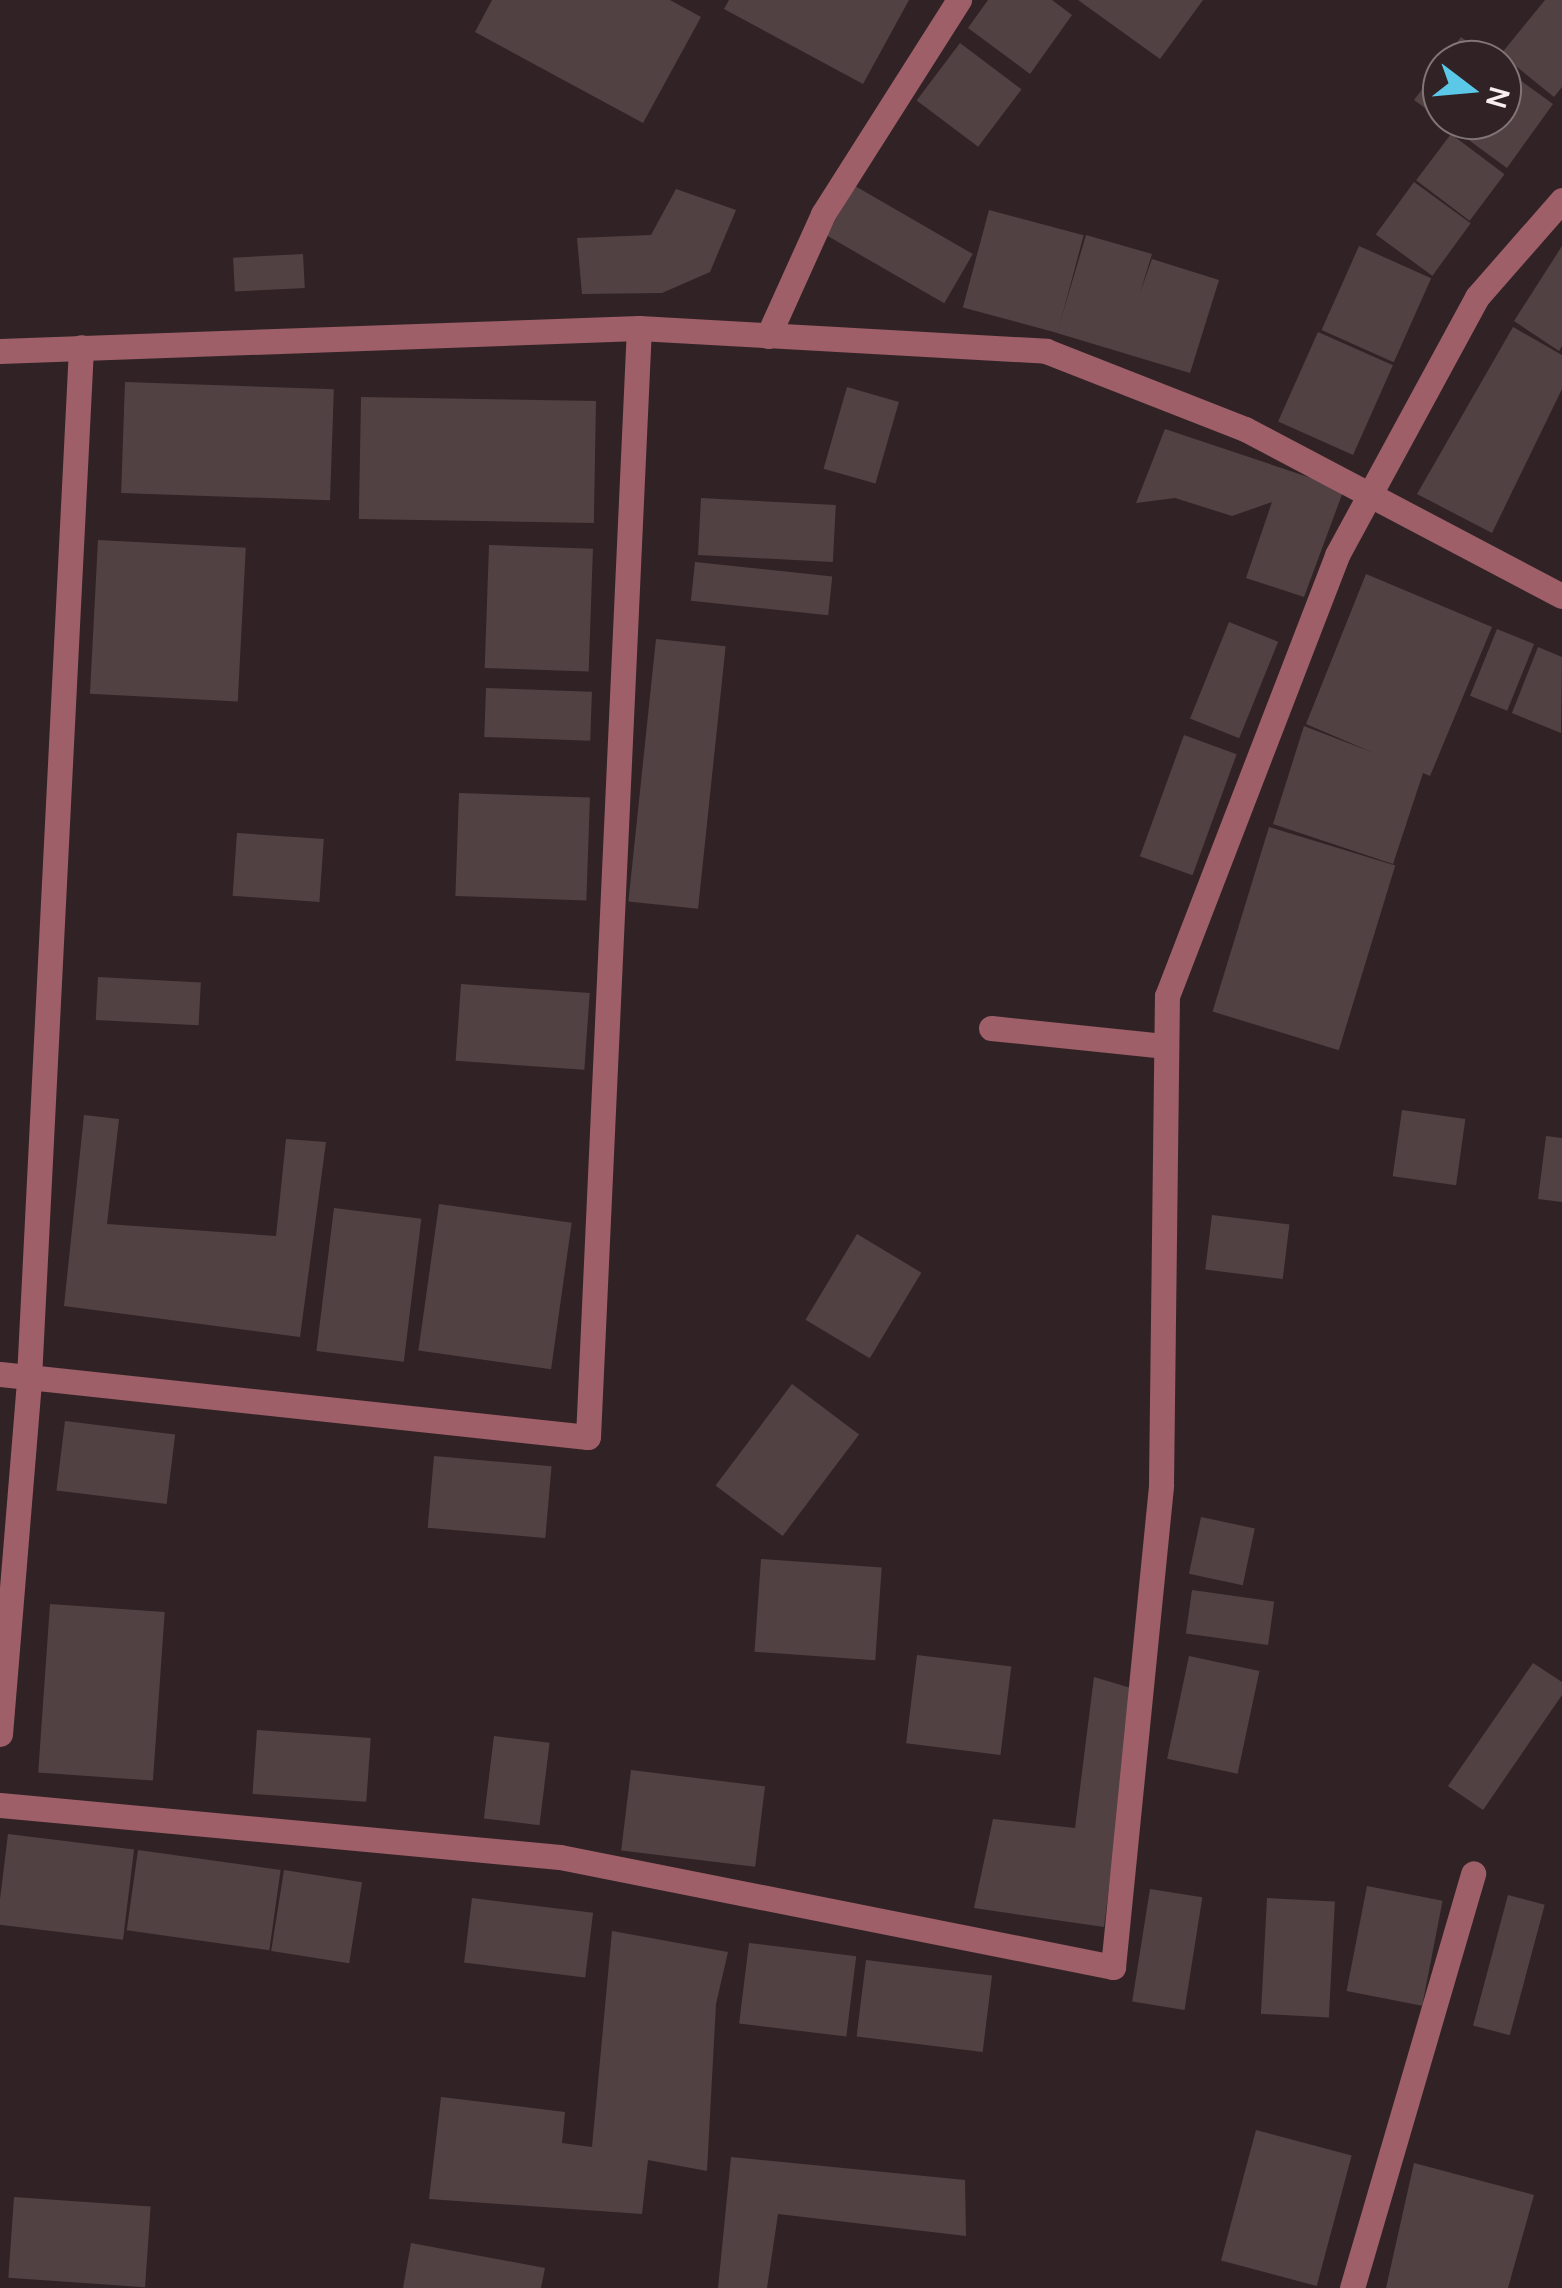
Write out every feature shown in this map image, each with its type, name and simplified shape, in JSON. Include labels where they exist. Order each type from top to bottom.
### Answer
[{"type":"street","points":[[768,336],[823,214],[959,0]]},
{"type":"street","points":[[0,1806],[560,1856],[1113,1967],[1162,1484],[1167,996],[1367,498],[1477,297],[1562,200]]},
{"type":"street","points":[[0,1374],[588,1437],[639,328]]},
{"type":"street","points":[[0,351],[639,328],[1046,351],[1245,429],[1367,498],[1562,596]]},
{"type":"street","points":[[0,1734],[29,1378],[81,347]]},
{"type":"street","points":[[992,1028],[1166,1046]]},
{"type":"street","points":[[1352,2288],[1472,1873]]},
{"type":"building","points":[[492,0],[670,0],[701,17],[643,123],[475,32]]},
{"type":"building","points":[[729,0],[909,0],[863,84],[724,9]]},
{"type":"building","points":[[988,0],[1052,0],[1072,15],[1030,74],[968,28]]},
{"type":"building","points":[[1078,0],[1203,0],[1160,59]]},
{"type":"building","points":[[1545,0],[1562,0],[1562,87],[1554,97],[1522,71],[1522,40],[1512,40]]},
{"type":"building","points":[[960,43],[1021,89],[978,147],[917,101]]},
{"type":"building","points":[[1522,82],[1553,104],[1507,168],[1469,140],[1522,140]]},
{"type":"building","points":[[1422,89],[1422,106],[1414,100]]},
{"type":"building","points":[[1446,140],[1459,140],[1505,174],[1470,221],[1416,180]]},
{"type":"building","points":[[1414,182],[1471,223],[1432,276],[1376,235]]},
{"type":"building","points":[[855,186],[973,254],[944,303],[826,235]]},
{"type":"building","points":[[676,189],[736,210],[710,272],[662,293],[582,294],[577,238],[651,235]]},
{"type":"building","points":[[989,210],[1084,235],[1058,333],[963,308]]},
{"type":"building","points":[[1086,235],[1152,254],[1140,293],[1152,259],[1219,280],[1190,373],[1057,333]]},
{"type":"building","points":[[1359,246],[1431,278],[1394,362],[1322,330]]},
{"type":"building","points":[[1562,246],[1562,346],[1559,351],[1514,321]]},
{"type":"building","points":[[303,254],[305,288],[235,292],[233,258]]},
{"type":"building","points":[[1513,327],[1562,355],[1562,389],[1492,533],[1417,494]]},
{"type":"building","points":[[1318,332],[1393,365],[1353,455],[1278,422]]},
{"type":"building","points":[[125,382],[334,389],[330,500],[121,493]]},
{"type":"building","points":[[847,387],[899,402],[875,484],[824,469]]},
{"type":"building","points":[[361,397],[596,401],[594,523],[359,519]]},
{"type":"building","points":[[1165,429],[1344,489],[1304,597],[1246,578],[1272,502],[1232,516],[1175,498],[1136,503]]},
{"type":"building","points":[[701,498],[836,505],[833,562],[698,555]]},
{"type":"building","points":[[98,540],[246,548],[238,702],[90,694]]},
{"type":"building","points":[[489,545],[593,549],[589,672],[485,668]]},
{"type":"building","points":[[695,562],[832,576],[828,615],[691,601]]},
{"type":"building","points":[[1366,574],[1492,627],[1430,776],[1423,773],[1393,864],[1273,824],[1304,726],[1374,753],[1306,724]]},
{"type":"building","points":[[1229,622],[1278,642],[1239,738],[1190,718]]},
{"type":"building","points":[[1497,629],[1534,644],[1507,711],[1470,696]]},
{"type":"building","points":[[656,639],[726,646],[698,909],[628,902]]},
{"type":"building","points":[[1538,647],[1562,657],[1561,733],[1512,713]]},
{"type":"building","points":[[486,688],[592,692],[590,741],[484,737]]},
{"type":"building","points":[[1184,735],[1237,754],[1193,875],[1140,856]]},
{"type":"building","points":[[459,793],[590,798],[586,901],[455,896]]},
{"type":"building","points":[[1269,827],[1395,866],[1339,1050],[1213,1012]]},
{"type":"building","points":[[237,833],[324,839],[319,902],[233,896]]},
{"type":"building","points":[[98,977],[201,982],[199,1025],[96,1020]]},
{"type":"building","points":[[461,984],[590,993],[584,1070],[456,1061]]},
{"type":"building","points":[[1402,1110],[1465,1119],[1456,1185],[1393,1176]]},
{"type":"building","points":[[84,1115],[119,1119],[107,1224],[276,1236],[286,1139],[326,1142],[300,1337],[64,1306]]},
{"type":"building","points":[[1546,1136],[1562,1138],[1562,1202],[1538,1199]]},
{"type":"building","points":[[439,1204],[572,1223],[551,1369],[418,1351]]},
{"type":"building","points":[[334,1208],[421,1219],[404,1362],[316,1351]]},
{"type":"building","points":[[1212,1215],[1289,1225],[1283,1279],[1205,1270]]},
{"type":"building","points":[[857,1234],[921,1273],[870,1358],[805,1320]]},
{"type":"building","points":[[792,1384],[859,1435],[783,1536],[716,1485]]},
{"type":"building","points":[[65,1421],[175,1435],[167,1504],[56,1490]]},
{"type":"building","points":[[434,1456],[552,1466],[545,1538],[428,1528]]},
{"type":"building","points":[[1201,1517],[1255,1528],[1243,1585],[1189,1574]]},
{"type":"building","points":[[761,1559],[882,1567],[875,1660],[755,1652]]},
{"type":"building","points":[[1192,1590],[1274,1602],[1268,1645],[1186,1634]]},
{"type":"building","points":[[50,1604],[165,1612],[153,1781],[38,1773]]},
{"type":"building","points":[[917,1655],[1011,1667],[1000,1755],[906,1743]]},
{"type":"building","points":[[1189,1656],[1259,1671],[1238,1774],[1167,1759]]},
{"type":"building","points":[[1533,1663],[1562,1682],[1562,1695],[1483,1810],[1448,1786]]},
{"type":"building","points":[[1094,1677],[1134,1689],[1104,1927],[974,1908],[993,1819],[1075,1828]]},
{"type":"building","points":[[257,1730],[371,1738],[366,1802],[253,1794]]},
{"type":"building","points":[[494,1736],[550,1743],[539,1825],[484,1818]]},
{"type":"building","points":[[631,1770],[765,1786],[755,1867],[621,1850]]},
{"type":"building","points":[[8,1834],[134,1849],[123,1940],[0,1925]]},
{"type":"building","points":[[138,1850],[281,1870],[269,1950],[127,1930]]},
{"type":"building","points":[[284,1870],[362,1882],[349,1963],[271,1951]]},
{"type":"building","points":[[1367,1886],[1443,1901],[1422,2006],[1347,1991]]},
{"type":"building","points":[[1150,1889],[1202,1897],[1185,2010],[1132,2002]]},
{"type":"building","points":[[1508,1895],[1545,1905],[1510,2035],[1473,2025]]},
{"type":"building","points":[[472,1898],[593,1913],[585,1977],[464,1963]]},
{"type":"building","points":[[1267,1898],[1335,1902],[1329,2017],[1261,2014]]},
{"type":"building","points":[[612,1931],[728,1952],[716,2004],[707,2171],[648,2160],[642,2214],[429,2199],[441,2097],[565,2112],[562,2143],[592,2147]]},
{"type":"building","points":[[749,1943],[856,1956],[846,2037],[739,2023]]},
{"type":"building","points":[[866,1960],[992,1975],[983,2052],[857,2036]]},
{"type":"building","points":[[1256,2130],[1352,2156],[1317,2286],[1221,2260]]},
{"type":"building","points":[[731,2157],[965,2180],[966,2236],[778,2214],[767,2288],[718,2288]]},
{"type":"building","points":[[1414,2163],[1534,2195],[1508,2288],[1386,2288]]},
{"type":"building","points":[[14,2197],[151,2207],[145,2287],[8,2278]]},
{"type":"building","points":[[411,2243],[545,2268],[541,2288],[403,2288]]}]
